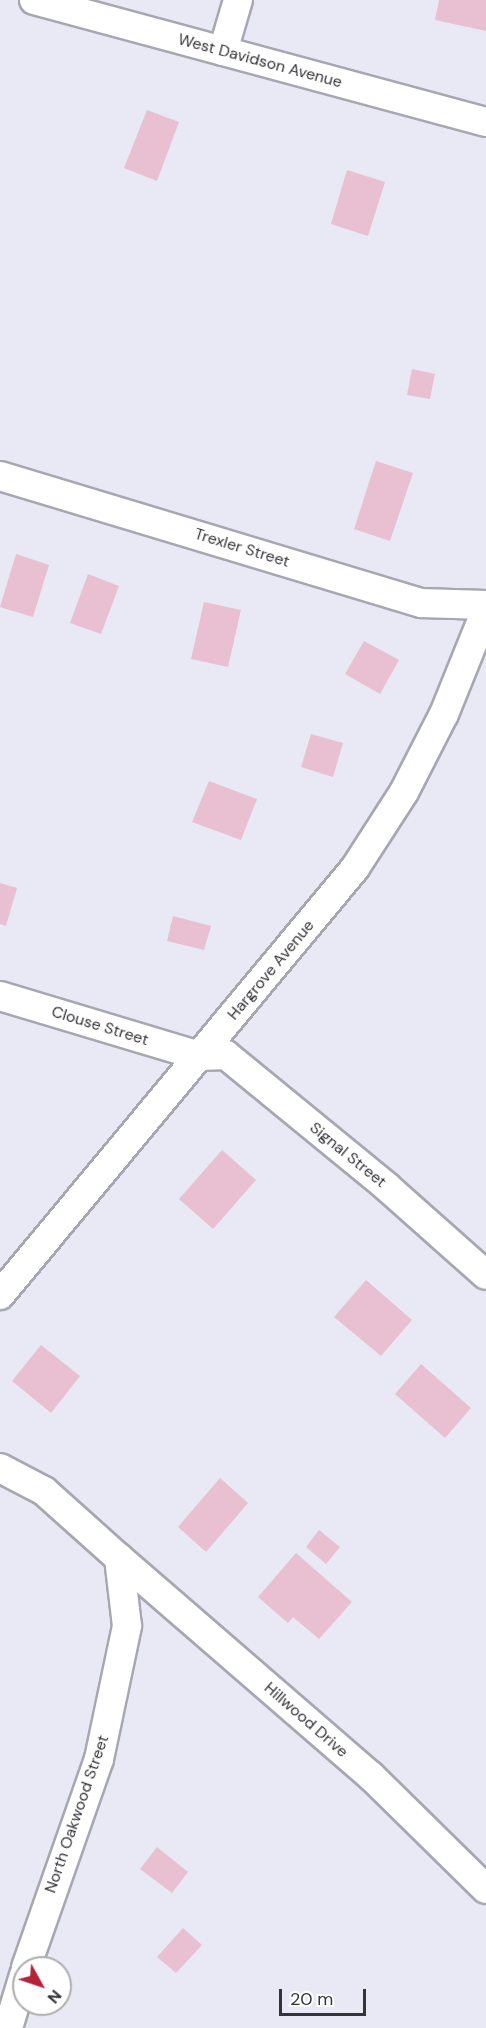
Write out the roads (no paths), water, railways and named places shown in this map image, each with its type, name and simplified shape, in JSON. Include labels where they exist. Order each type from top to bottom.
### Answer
[{"type":"street","name":"West Davidson Avenue","points":[[34,0],[486,122]]},
{"type":"street","points":[[223,51],[238,0]]},
{"type":"street","name":"Trexler Street","points":[[0,476],[421,603],[486,605]]},
{"type":"street","name":"Hargrove Avenue","points":[[0,1295],[355,868],[404,792],[444,714],[486,610]]},
{"type":"street","name":"Clouse Street","points":[[0,996],[200,1056]]},
{"type":"street","name":"Signal Street","points":[[200,1056],[226,1055],[387,1187],[486,1275]]},
{"type":"street","points":[[0,1468],[44,1491],[120,1558]]},
{"type":"street","name":"Hillwood Drive","points":[[120,1558],[371,1776],[486,1889]]},
{"type":"street","name":"North Oakwood Street","points":[[30,1956],[99,1759],[119,1675],[127,1626],[120,1558]]}]
